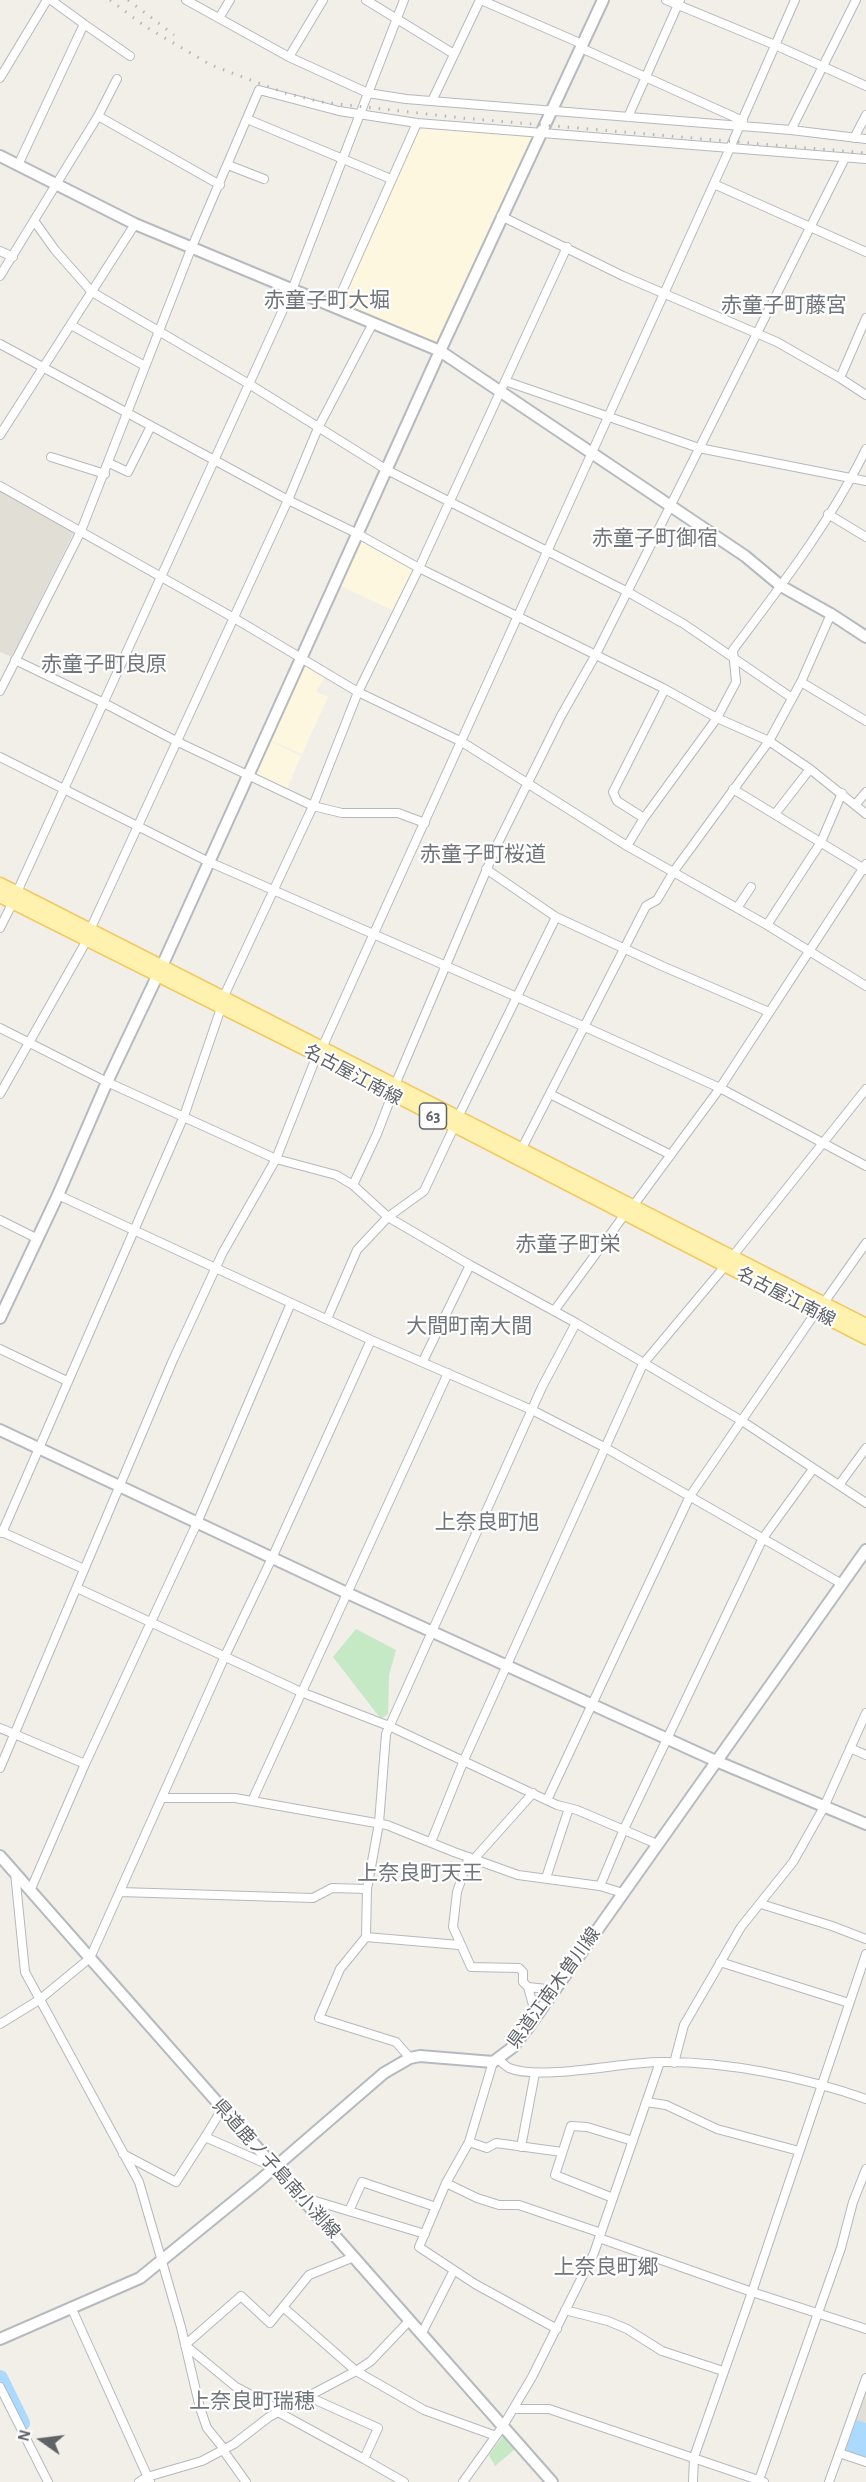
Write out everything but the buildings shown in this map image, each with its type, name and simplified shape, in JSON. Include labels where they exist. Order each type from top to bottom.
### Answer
[{"type":"main road","name":"名古屋江南線","points":[[0,884],[15,897],[820,1308],[866,1338]]},
{"type":"main road","name":"名古屋江南線","points":[[0,896],[15,897]]},
{"type":"main road","name":"名古屋江南線","points":[[820,1308],[866,1325]]},
{"type":"street","points":[[0,78],[4,65],[49,0],[130,56]]},
{"type":"street","points":[[186,0],[289,57],[368,93],[432,101],[742,124],[866,139]]},
{"type":"street","points":[[219,18],[230,0]]},
{"type":"street","points":[[289,57],[323,0]]},
{"type":"street","points":[[366,0],[454,54]]},
{"type":"street","points":[[0,928],[292,290],[404,0]]},
{"type":"street","points":[[432,101],[482,0],[742,124]]},
{"type":"street","points":[[0,1318],[38,1239],[106,1082],[159,971],[501,216],[603,0]]},
{"type":"street","points":[[666,0],[679,2],[866,86]]},
{"type":"street","points":[[0,1768],[216,1267],[276,1159],[372,934],[462,742],[742,124],[795,0]]},
{"type":"street","points":[[791,130],[856,0]]},
{"type":"street","points":[[628,117],[679,2]]},
{"type":"street","points":[[18,165],[84,24]]},
{"type":"street","points":[[0,276],[58,185],[117,79]]},
{"type":"street","points":[[0,691],[81,531],[191,249],[259,90],[361,115],[417,123],[866,159]]},
{"type":"street","points":[[855,138],[866,115]]},
{"type":"street","points":[[98,116],[220,185]]},
{"type":"street","points":[[247,119],[391,179]]},
{"type":"street","points":[[335,307],[417,123]]},
{"type":"street","points":[[0,156],[135,224],[440,351],[503,385],[592,452],[745,556],[781,586],[866,637]]},
{"type":"street","points":[[353,1185],[377,1134],[486,869],[561,716],[595,656],[844,158]]},
{"type":"street","points":[[228,165],[264,179]]},
{"type":"street","points":[[714,184],[866,252]]},
{"type":"street","points":[[501,216],[623,276],[757,333],[840,378],[866,395]]},
{"type":"street","points":[[35,222],[55,250],[92,292],[249,384],[387,470],[626,591],[732,656],[792,698]]},
{"type":"street","points":[[0,435],[135,224]]},
{"type":"street","points":[[84,1569],[1,1532],[184,1116],[222,1002],[313,806],[358,692],[450,502],[567,247]]},
{"type":"street","points":[[0,251],[13,257]]},
{"type":"street","points":[[840,378],[866,318]]},
{"type":"street","points":[[0,1094],[89,935],[288,500],[318,428],[373,323]]},
{"type":"street","points":[[71,325],[145,366]]},
{"type":"street","points":[[0,344],[419,568],[665,689],[717,718],[769,741],[842,793],[866,814]]},
{"type":"street","points":[[503,385],[699,448],[866,481]]},
{"type":"street","points":[[108,463],[128,472],[151,426]]},
{"type":"street","points":[[627,846],[644,818],[717,718],[736,682],[733,650],[781,586],[853,477],[866,449]]},
{"type":"street","points":[[51,458],[105,474]]},
{"type":"street","points":[[0,486],[234,618],[358,692],[462,742],[627,846],[864,980]]},
{"type":"street","points":[[828,514],[866,537]]},
{"type":"street","points":[[519,1154],[646,906],[657,900],[674,871],[769,741],[801,682],[831,614]]},
{"type":"street","points":[[15,660],[178,742],[313,806],[342,813],[398,813],[425,823]]},
{"type":"street","points":[[801,682],[866,721]]},
{"type":"street","points":[[644,818],[617,801],[613,792],[665,689]]},
{"type":"street","points":[[0,757],[207,861],[720,1088],[866,1166]]},
{"type":"street","points":[[775,814],[810,769]]},
{"type":"street","points":[[554,1311],[720,1088],[865,867],[733,789]]},
{"type":"street","points":[[856,804],[866,792]]},
{"type":"street","points":[[767,925],[821,842],[842,793]]},
{"type":"street","points":[[486,869],[556,917],[769,1012]]},
{"type":"street","points":[[737,908],[751,887]]},
{"type":"street","points":[[327,1319],[357,1250],[388,1217],[424,1191],[556,917]]},
{"type":"street","points":[[0,1028],[106,1082],[276,1159],[336,1175],[353,1185],[388,1217],[576,1323],[742,1421],[866,1503]]},
{"type":"street","points":[[431,1842],[464,1760],[604,1447],[644,1364],[866,1089]]},
{"type":"street","points":[[550,1094],[671,1155]]},
{"type":"street","points":[[58,1195],[371,1340],[532,1410],[604,1447],[842,1584]]},
{"type":"street","points":[[0,1220],[38,1239]]},
{"type":"street","points":[[547,1800],[690,1496],[866,1243]]},
{"type":"street","points":[[423,1362],[470,1265]]},
{"type":"street","points":[[30,1890],[85,1764],[197,1523],[291,1303]]},
{"type":"street","points":[[410,2058],[396,2042],[319,2018],[340,1969],[366,1937],[367,1889],[379,1823],[383,1748],[389,1726],[532,1410],[576,1323]]},
{"type":"street","points":[[0,2024],[39,2000],[90,1958],[225,1656],[371,1340]]},
{"type":"street","points":[[0,1349],[67,1381]]},
{"type":"street","points":[[252,1801],[448,1373]]},
{"type":"street","points":[[0,1430],[347,1593],[716,1761],[866,1824]]},
{"type":"street","points":[[839,1485],[866,1448]]},
{"type":"street","points":[[600,1886],[666,1738],[763,1539],[813,1468]]},
{"type":"street","name":"県道江南木曽川線","points":[[0,2339],[140,2278],[275,2168],[384,2073],[410,2058],[435,2056],[482,2063],[496,2061],[513,2047],[556,1990],[866,1550]]},
{"type":"street","points":[[77,1588],[301,1692],[389,1726],[547,1800],[657,1844]]},
{"type":"street","points":[[674,2063],[684,2025],[741,1928],[793,1862],[824,1807],[866,1713]]},
{"type":"street","points":[[0,1728],[85,1764]]},
{"type":"street","points":[[850,1748],[866,1755]]},
{"type":"street","points":[[533,1793],[472,1858],[457,1892],[453,1927],[459,1945],[471,1967],[519,1968],[523,1972],[523,1982],[528,1987],[536,2016]]},
{"type":"street","points":[[162,1798],[235,1798],[379,1823],[518,1875],[600,1886],[623,1893]]},
{"type":"street","points":[[546,1878],[569,1808]]},
{"type":"street","name":"県道鹿ノ子島南小渕線","points":[[0,1856],[552,2482]]},
{"type":"street","points":[[15,1873],[25,1972],[140,2182],[148,2204],[161,2263],[207,2428],[246,2482]]},
{"type":"street","points":[[120,1892],[313,1898],[332,1888],[367,1889]]},
{"type":"street","points":[[761,1904],[866,1939]]},
{"type":"street","points":[[366,1937],[459,1945]]},
{"type":"street","points":[[693,2482],[694,2457],[866,1954]]},
{"type":"street","points":[[720,1962],[849,2003]]},
{"type":"street","points":[[528,1987],[556,1990]]},
{"type":"street","points":[[557,2330],[454,2271],[420,2247],[446,2183],[470,2142],[496,2061],[508,2068],[535,2073],[660,2062],[728,2067],[821,2083],[866,2099]]},
{"type":"street","points":[[463,2482],[514,2409],[557,2330],[600,2235],[660,2062]]},
{"type":"street","points":[[521,2147],[535,2073]]},
{"type":"street","points":[[646,2103],[666,2105],[717,2128],[799,2151]]},
{"type":"street","points":[[123,2154],[176,2182],[222,2109]]},
{"type":"street","points":[[613,2198],[555,2175],[571,2126],[587,2127],[633,2141]]},
{"type":"street","points":[[205,2137],[275,2168]]},
{"type":"street","points":[[470,2142],[487,2148],[496,2143],[562,2152]]},
{"type":"street","points":[[514,2409],[549,2409],[762,2481],[841,2248],[853,2202],[866,2169]]},
{"type":"street","points":[[349,2211],[362,2182],[436,2207]]},
{"type":"street","points":[[446,2183],[477,2198],[499,2205],[519,2205],[752,2292],[866,2329]]},
{"type":"street","points":[[301,2197],[425,2234]]},
{"type":"street","points":[[185,2345],[242,2296],[270,2323],[309,2275],[354,2257]]},
{"type":"street","points":[[422,2333],[454,2271]]},
{"type":"street","points":[[71,2307],[149,2480]]},
{"type":"street","points":[[283,2307],[356,2371],[424,2410],[496,2436]]},
{"type":"street","points":[[565,2310],[608,2321],[627,2329],[662,2351],[723,2371]]},
{"type":"street","points":[[139,2482],[202,2461],[223,2450],[279,2411],[356,2371],[371,2361],[409,2321]]},
{"type":"street","points":[[185,2345],[236,2387],[404,2482]]},
{"type":"street","points":[[829,2482],[866,2378]]},
{"type":"street","points":[[0,2387],[48,2482]]},
{"type":"street","points":[[309,2397],[378,2428],[364,2459]]},
{"type":"street","points":[[839,2453],[866,2462]]},
{"type":"shaded area","points":[[418,126],[537,136],[438,346],[340,306]]},
{"type":"shaded area","points":[[0,491],[74,532],[12,657],[0,652]]},
{"type":"shaded area","points":[[360,538],[417,569],[396,612],[339,585]]},
{"type":"shaded area","points":[[300,659],[326,674],[316,692],[328,697],[302,754],[265,738]]},
{"type":"shaded area","points":[[265,739],[301,756],[286,791],[249,774]]},
{"type":"shaded area","points":[[866,2382],[866,2461],[839,2453]]},
{"type":"green space","points":[[356,1629],[396,1650],[389,1675],[388,1714],[381,1719],[333,1657]]},
{"type":"green space","points":[[504,2435],[515,2449],[495,2466],[489,2455]]},
{"type":"water","points":[[856,2420],[866,2423],[866,2457],[846,2450]]},
{"type":"waterway","points":[[0,2378],[22,2423]]},
{"type":"railway","points":[[110,0],[146,27],[211,65],[285,93],[321,102],[462,118],[866,153]]},
{"type":"railway","points":[[128,0],[174,35]]},
{"type":"district","name":"赤童子町大堀","points":[[327,301]]},
{"type":"district","name":"赤童子町藤宮","points":[[784,306]]},
{"type":"district","name":"赤童子町御宿","points":[[655,539]]},
{"type":"district","name":"赤童子町良原","points":[[104,665]]},
{"type":"district","name":"赤童子町桜道","points":[[483,855]]},
{"type":"district","name":"赤童子町栄","points":[[568,1245]]},
{"type":"district","name":"大間町南大間","points":[[469,1327]]},
{"type":"district","name":"上奈良町旭","points":[[487,1523]]},
{"type":"district","name":"上奈良町天王","points":[[420,1874]]},
{"type":"district","name":"上奈良町郷","points":[[606,2268]]},
{"type":"district","name":"上奈良町瑞穂","points":[[252,2402]]}]
